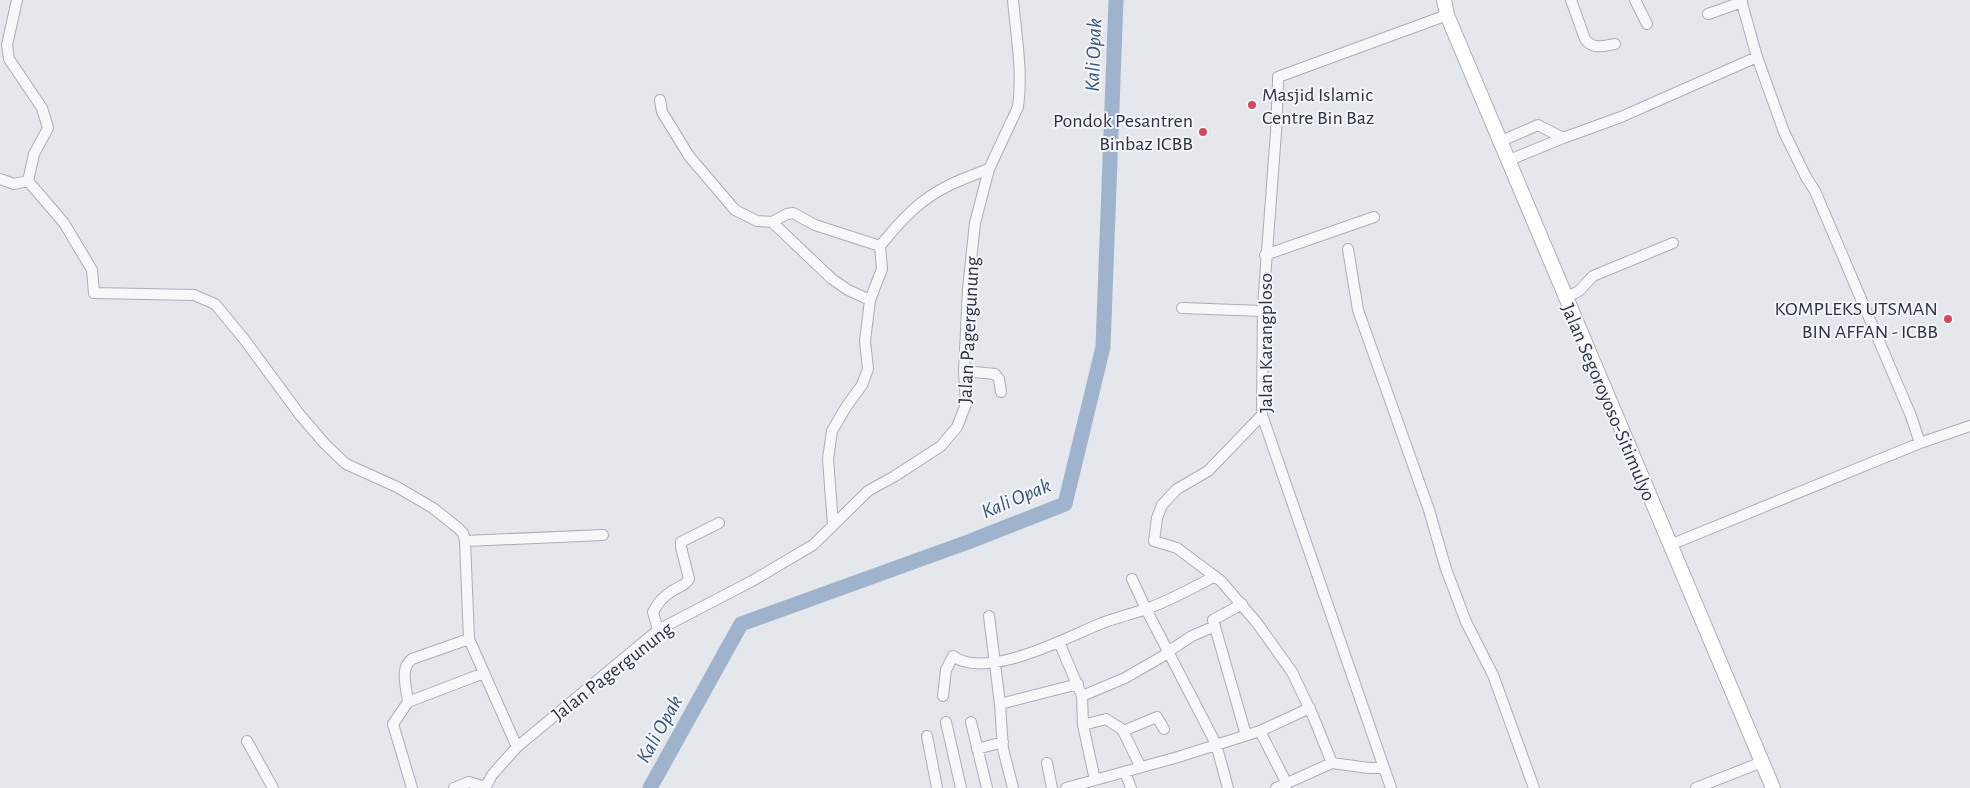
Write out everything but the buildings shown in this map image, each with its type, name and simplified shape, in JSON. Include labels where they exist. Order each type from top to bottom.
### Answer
[{"type":"main road","name":"Jalan Segoroyoso-Sitimulyo","points":[[1444,0],[1446,15],[1499,142],[1773,788]]},
{"type":"street","points":[[18,0],[6,45],[9,59],[42,108],[48,128],[34,154],[28,181]]},
{"type":"street","name":"Jalan Pagergunung","points":[[485,787],[492,775],[517,747],[658,630],[752,581],[813,544],[868,491],[896,476],[941,446],[957,427],[966,404],[964,371],[968,289],[975,223],[989,169],[1018,107],[1020,90],[1013,0]]},
{"type":"street","points":[[1571,0],[1589,44],[1598,47],[1615,44]]},
{"type":"street","points":[[1635,0],[1647,24]]},
{"type":"street","points":[[1708,14],[1741,1],[1757,57],[1784,132],[1815,191],[1911,416],[1920,442]]},
{"type":"street","name":"Jalan Karangploso","points":[[1391,788],[1262,415],[1265,255],[1276,132],[1278,77],[1446,15]]},
{"type":"street","points":[[1507,161],[1621,116],[1757,57]]},
{"type":"street","points":[[660,100],[662,112],[690,156],[735,210],[757,221],[772,222],[793,213],[815,224],[880,246]]},
{"type":"street","points":[[1499,142],[1538,125],[1563,138]]},
{"type":"street","points":[[833,524],[828,459],[832,431],[862,385],[868,368],[865,341],[870,300],[882,269],[880,246],[914,208],[938,191],[989,169]]},
{"type":"street","points":[[0,179],[14,184],[28,181]]},
{"type":"street","points":[[28,181],[64,223],[92,270],[94,293],[194,295],[215,304],[244,339],[300,415],[325,444],[346,464],[397,486],[433,508],[463,533],[465,541],[469,639],[517,747]]},
{"type":"street","points":[[1265,255],[1374,217]]},
{"type":"street","points":[[772,222],[832,279],[848,290],[870,300]]},
{"type":"street","points":[[1565,298],[1579,291],[1593,276],[1673,242]]},
{"type":"street","points":[[1348,249],[1358,310],[1430,510],[1446,569],[1466,622],[1493,675],[1534,788]]},
{"type":"street","points":[[1182,308],[1263,311]]},
{"type":"street","points":[[964,371],[995,374],[1000,380],[1001,392]]},
{"type":"street","points":[[1262,415],[1208,471],[1177,489],[1162,505],[1157,518],[1154,541],[1178,548],[1221,581],[1242,604],[1292,672],[1310,708],[1332,763]]},
{"type":"street","points":[[1670,545],[1920,442],[1970,426]]},
{"type":"street","points":[[658,630],[652,612],[657,604],[670,592],[687,583],[688,579],[681,542],[718,522]]},
{"type":"street","points":[[465,541],[603,535]]},
{"type":"street","points":[[944,696],[946,670],[953,656],[964,662],[995,662],[1022,657],[1104,622],[1146,609],[1215,576]]},
{"type":"street","points":[[1132,579],[1216,744],[1228,788]]},
{"type":"street","points":[[1242,604],[1213,620],[1246,735]]},
{"type":"street","points":[[989,616],[1003,742],[1013,788]]},
{"type":"street","points":[[1082,696],[1125,678],[1192,636],[1215,626]]},
{"type":"street","points":[[408,702],[404,670],[408,662],[469,639]]},
{"type":"street","points":[[1059,642],[1082,696],[1083,725],[1094,780]]},
{"type":"street","points":[[412,788],[393,724],[408,702],[484,673]]},
{"type":"street","points":[[1000,704],[1078,684]]},
{"type":"street","points":[[1066,788],[1178,757],[1260,731],[1310,708]]},
{"type":"street","points":[[1123,732],[1157,717],[1164,729]]},
{"type":"street","points":[[1083,725],[1106,720],[1120,728],[1140,766]]},
{"type":"street","points":[[946,722],[961,788]]},
{"type":"street","points":[[971,722],[987,788]]},
{"type":"street","points":[[1260,731],[1287,784]]},
{"type":"street","points":[[927,736],[937,788]]},
{"type":"street","points":[[247,741],[273,788]]},
{"type":"street","points":[[977,749],[1003,742]]},
{"type":"street","points":[[1696,788],[1762,762]]},
{"type":"street","points":[[1047,763],[1052,788]]},
{"type":"street","points":[[1276,788],[1332,763],[1384,768]]},
{"type":"street","points":[[1125,772],[1131,788]]},
{"type":"street","points":[[454,788],[469,782],[485,787]]},
{"type":"waterway","name":"Kali Opak","points":[[650,788],[741,624],[968,542],[1065,504],[1103,347],[1116,0]]},
{"type":"place","name":"Masjid Islamic Centre Bin Baz","points":[[1252,105]]},
{"type":"place","name":"Pondok Pesantren Binbaz ICBB","points":[[1203,132]]},
{"type":"place","name":"KOMPLEKS UTSMAN BIN AFFAN - ICBB","points":[[1948,319]]}]
